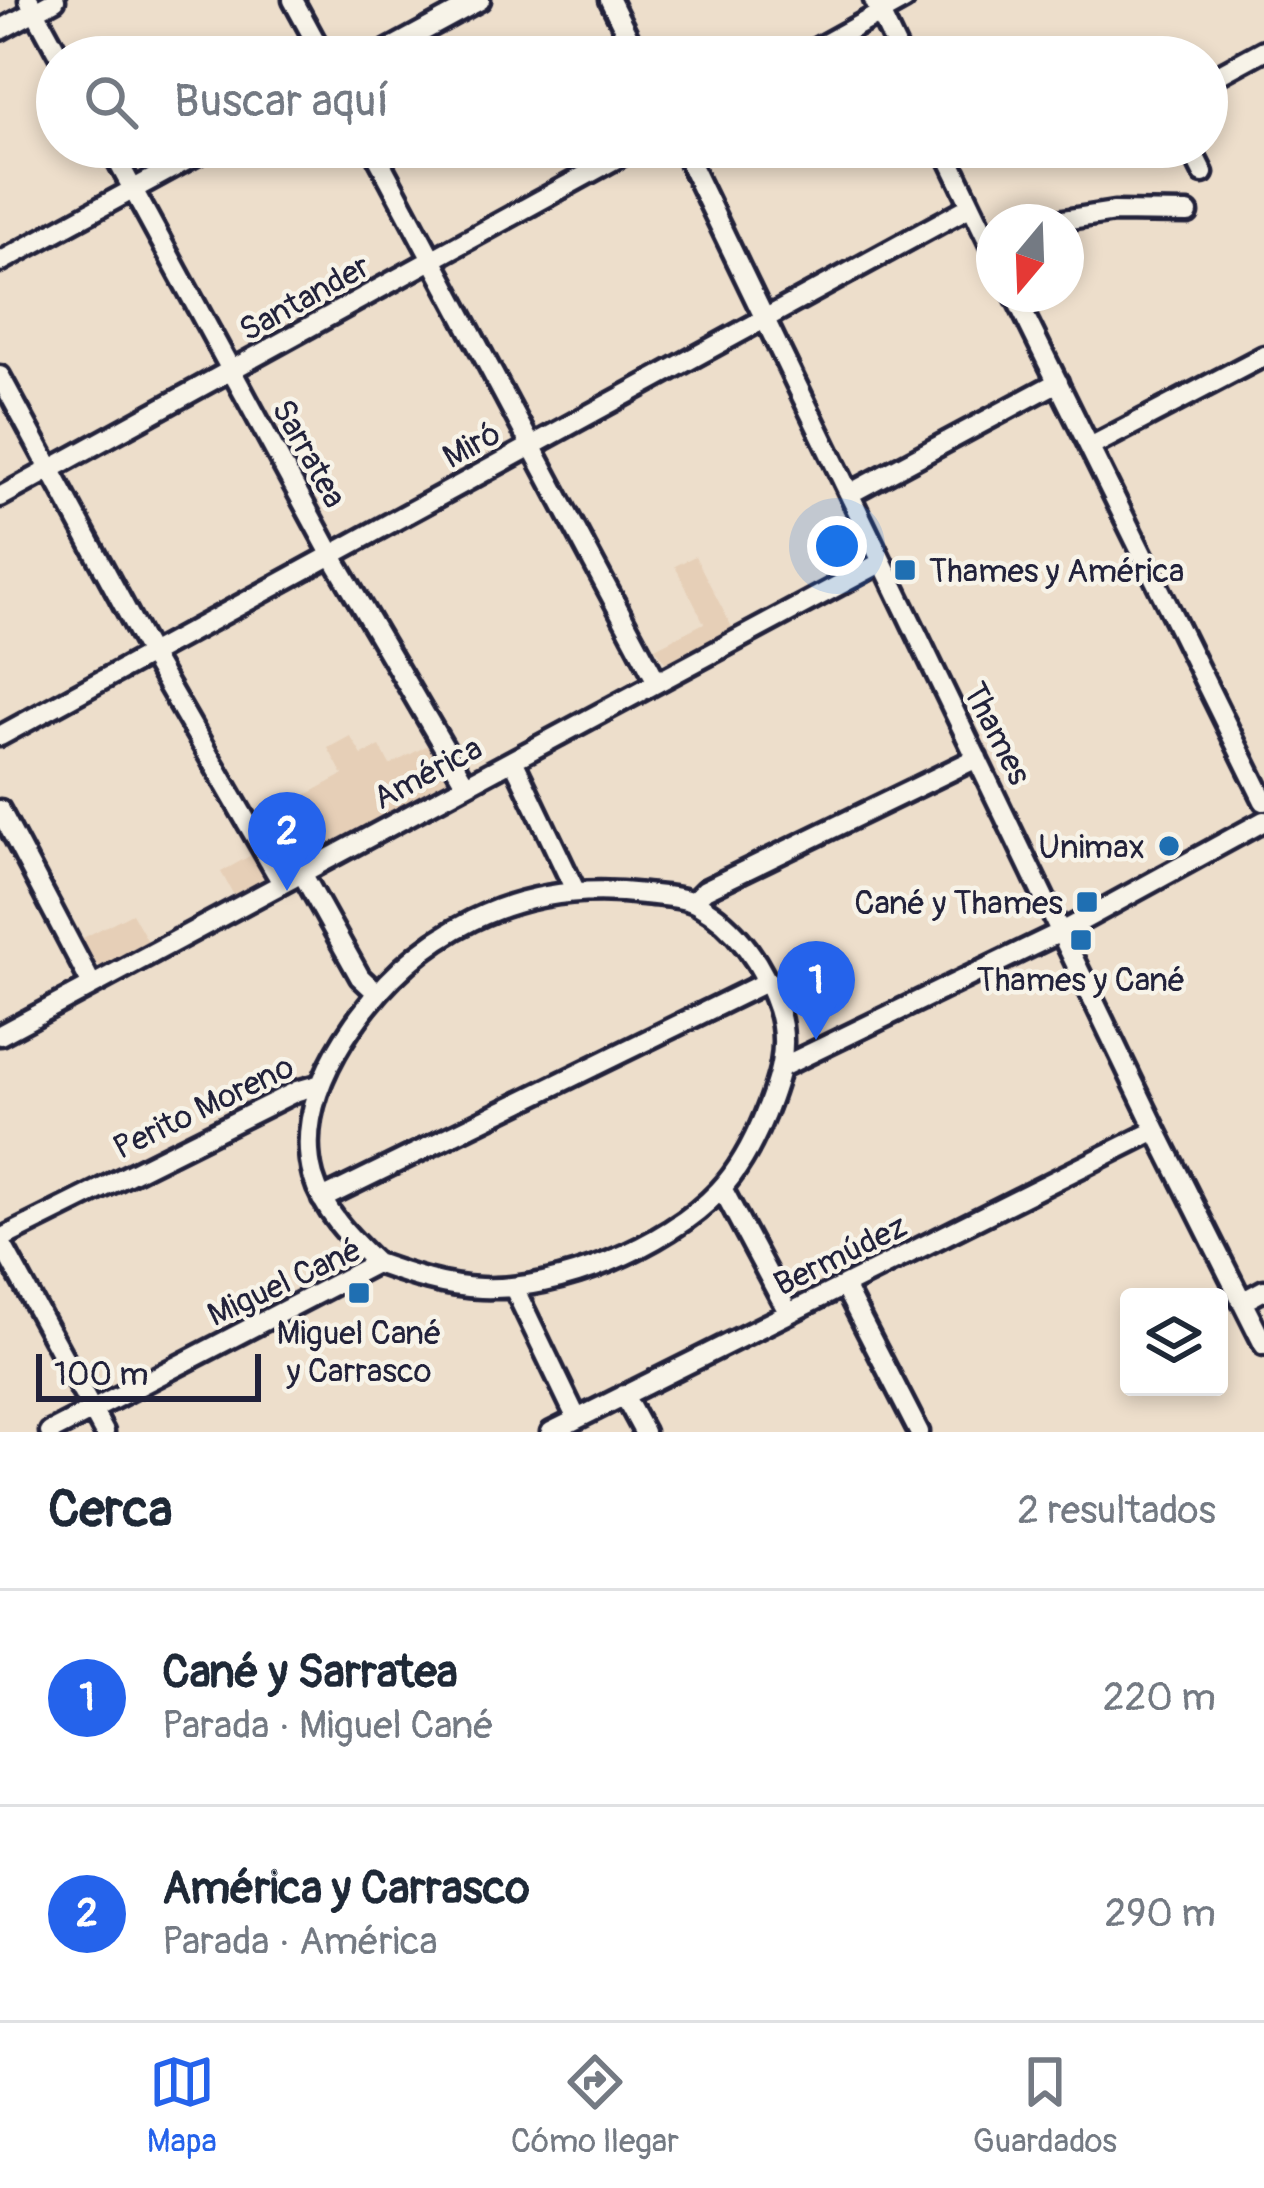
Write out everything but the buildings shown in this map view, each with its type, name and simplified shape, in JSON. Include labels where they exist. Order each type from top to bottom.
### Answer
[{"type":"street","points":[[0,30],[32,6],[56,0]]},
{"type":"street","points":[[292,0],[312,36]]},
{"type":"street","points":[[414,36],[480,0]]},
{"type":"street","points":[[610,0],[628,36]]},
{"type":"street","points":[[832,36],[877,6],[904,0]]},
{"type":"street","points":[[32,6],[48,36]]},
{"type":"street","points":[[877,6],[891,36]]},
{"type":"street","points":[[1228,70],[1264,50]]},
{"type":"street","name":"Sarratea","points":[[122,168],[332,554],[466,784]]},
{"type":"street","points":[[0,262],[173,168]]},
{"type":"street","points":[[383,168],[657,682]]},
{"type":"street","name":"Santander","points":[[0,497],[599,168]]},
{"type":"street","name":"Thames","points":[[692,168],[1264,1345]]},
{"type":"street","points":[[953,168],[976,217]]},
{"type":"street","points":[[1201,168],[1203,172]]},
{"type":"street","name":"Miró","points":[[0,736],[970,206]]},
{"type":"street","points":[[1084,217],[1114,212],[1187,213]]},
{"type":"street","points":[[1023,312],[1264,801]]},
{"type":"street","points":[[1090,447],[1264,356]]},
{"type":"street","points":[[0,376],[150,654],[282,884]]},
{"type":"street","points":[[851,494],[1058,382]]},
{"type":"street","name":"América","points":[[0,1035],[882,562]]},
{"type":"street","points":[[782,1067],[780,1014],[768,981],[747,945],[694,902],[705,890],[977,758]]},
{"type":"street","points":[[513,760],[575,890]]},
{"type":"street","points":[[0,810],[92,986]]},
{"type":"street","points":[[782,1067],[1063,931],[1264,821]]},
{"type":"street","points":[[302,873],[360,976],[377,992]]},
{"type":"street","name":"Perito Moreno","points":[[0,1240],[297,1091],[318,1085],[377,992],[417,955],[466,924],[514,902],[575,890],[694,902]]},
{"type":"street","points":[[322,1199],[768,981]]},
{"type":"street","name":"Miguel Cané","points":[[50,1432],[376,1263],[454,1286],[514,1288],[580,1271],[634,1249],[681,1222],[722,1188],[754,1141],[782,1067]]},
{"type":"street","points":[[318,1085],[310,1160],[322,1199],[376,1263]]},
{"type":"street","name":"Bermúdez","points":[[551,1432],[1156,1130]]},
{"type":"street","points":[[722,1188],[788,1312]]},
{"type":"street","points":[[0,1240],[104,1432]]},
{"type":"street","points":[[844,1286],[916,1431]]},
{"type":"street","points":[[514,1288],[577,1419]]},
{"type":"street","points":[[1242,1302],[1264,1290]]},
{"type":"street","points":[[624,1395],[644,1432]]},
{"type":"shaded area","points":[[857,524],[869,548],[864,561],[853,566],[837,533]]},
{"type":"shaded area","points":[[695,556],[734,631],[673,663],[665,662],[655,648],[704,623],[675,566]]},
{"type":"shaded area","points":[[350,736],[362,755],[380,746],[390,765],[432,743],[448,783],[333,849],[304,796],[343,775],[328,748]]},
{"type":"shaded area","points":[[255,853],[263,877],[236,899],[221,872]]},
{"type":"shaded area","points":[[132,913],[150,945],[107,967],[95,964],[81,939]]},
{"type":"place","name":"Thames y América","points":[[905,570]]},
{"type":"place","name":"Unimax","points":[[1169,846]]},
{"type":"place","name":"América y Carrasco","points":[[287,891]]},
{"type":"place","name":"Cané y Thames","points":[[1087,902]]},
{"type":"place","name":"Thames y Cané","points":[[1081,940]]},
{"type":"place","name":"Cané y Sarratea","points":[[816,1040]]},
{"type":"place","name":"Miguel Cané y Carrasco","points":[[359,1293]]}]
